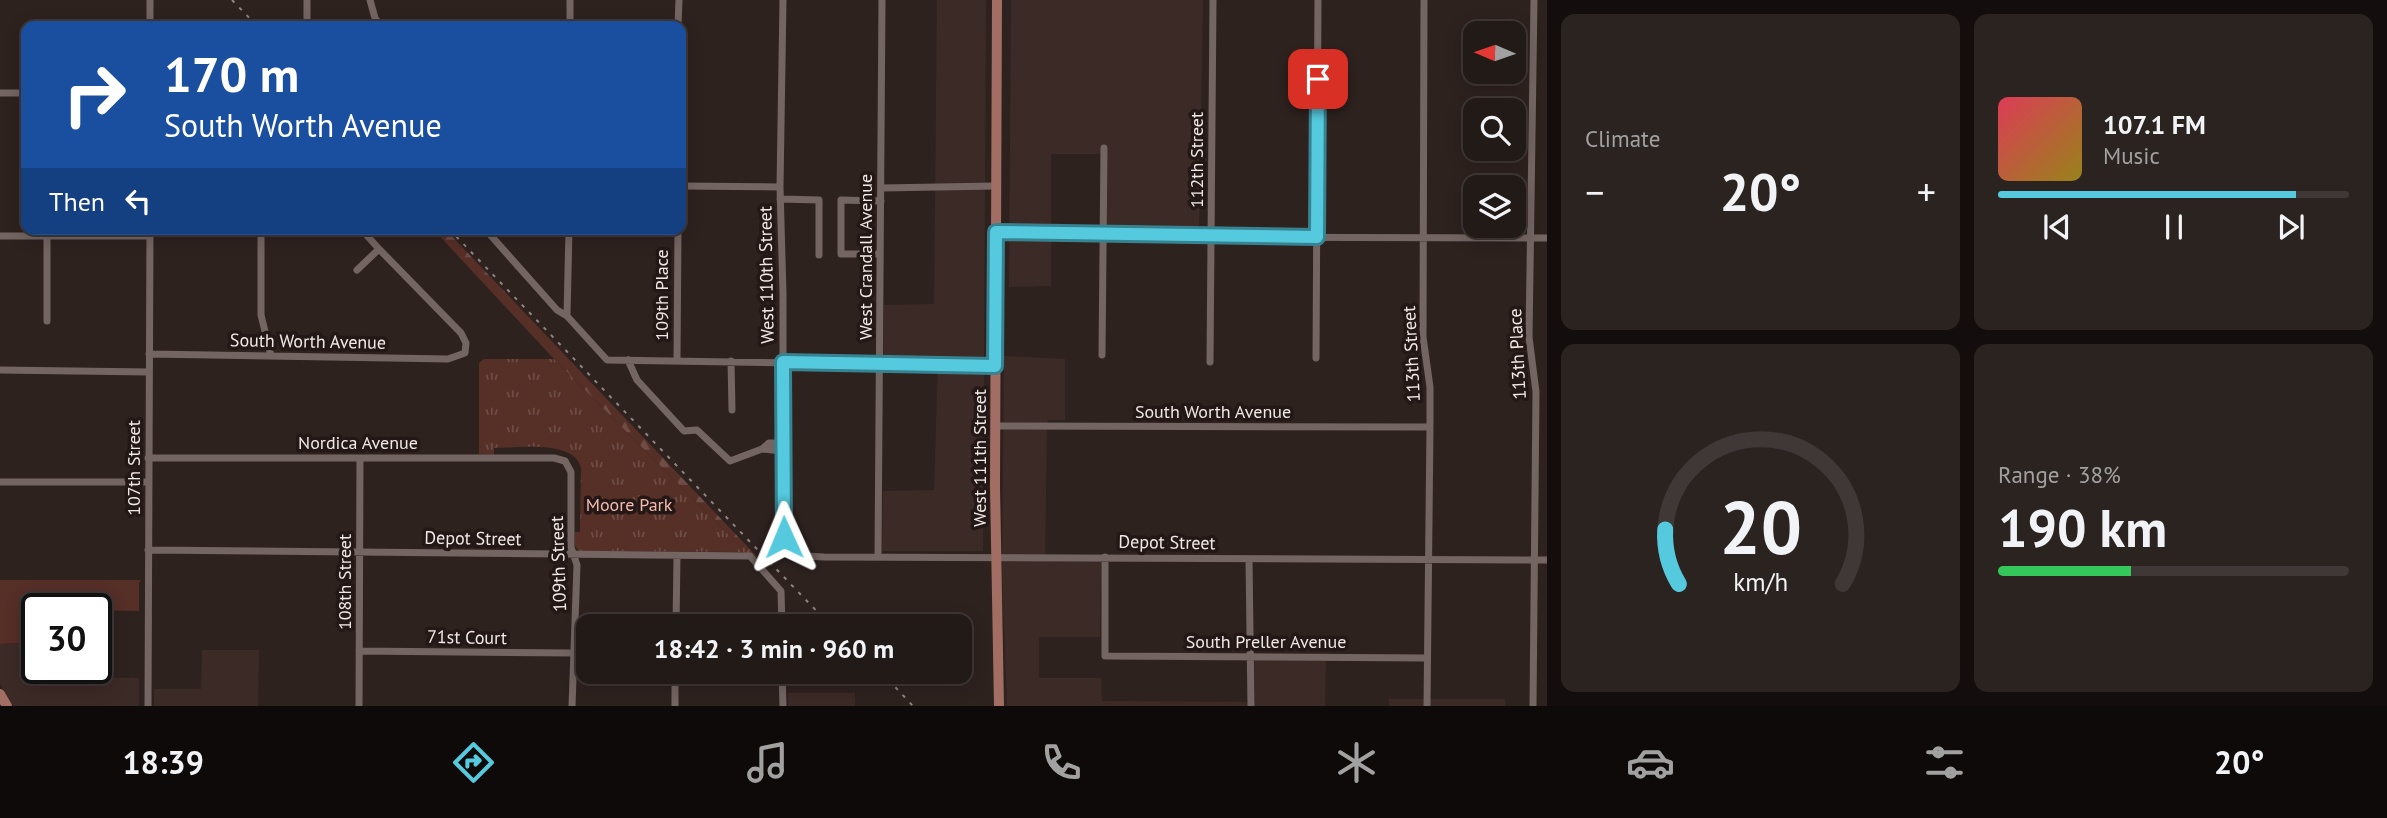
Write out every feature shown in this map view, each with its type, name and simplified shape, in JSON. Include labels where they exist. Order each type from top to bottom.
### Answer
[{"type":"main road","name":"West 111th Street","points":[[997,0],[995,556],[999,706]]},
{"type":"main road","points":[[0,694],[7,706]]},
{"type":"street","points":[[150,0],[150,21]]},
{"type":"street","points":[[307,0],[307,21]]},
{"type":"street","points":[[370,0],[377,21]]},
{"type":"street","points":[[570,0],[570,21]]},
{"type":"street","points":[[678,21],[679,0]]},
{"type":"street","name":"West 110th Street","points":[[783,0],[780,187],[783,531],[789,549]]},
{"type":"street","name":"West Crandall Avenue","points":[[877,556],[882,0]]},
{"type":"street","name":"112th Street","points":[[1210,362],[1213,0]]},
{"type":"street","points":[[1316,358],[1318,0]]},
{"type":"street","name":"113th Street","points":[[1424,0],[1423,337],[1430,387],[1427,706]]},
{"type":"street","name":"113th Place","points":[[1533,706],[1536,392],[1529,337],[1534,0]]},
{"type":"street","points":[[0,93],[21,93]]},
{"type":"street","points":[[1102,355],[1104,148]]},
{"type":"street","points":[[686,186],[780,187]]},
{"type":"street","points":[[881,188],[996,186]]},
{"type":"street","points":[[780,199],[819,200],[819,255]]},
{"type":"street","points":[[880,254],[841,254],[841,200],[881,201]]},
{"type":"street","points":[[996,232],[1212,237],[1547,238]]},
{"type":"street","points":[[0,236],[81,235]]},
{"type":"street","name":"107th Street","points":[[148,706],[150,235]]},
{"type":"street","points":[[261,235],[261,315],[271,356]]},
{"type":"street","points":[[357,270],[379,248],[367,235]]},
{"type":"street","points":[[490,235],[557,310],[567,316],[607,360],[995,366]]},
{"type":"street","points":[[567,316],[569,235]]},
{"type":"street","name":"109th Place","points":[[677,361],[678,235]]},
{"type":"street","points":[[47,236],[47,321]]},
{"type":"street","name":"South Worth Avenue","points":[[149,354],[448,359],[465,353],[466,343],[461,333],[379,248]]},
{"type":"street","points":[[628,360],[637,380],[684,431],[697,430],[730,461],[762,449],[769,443],[783,447]]},
{"type":"street","points":[[731,361],[732,410]]},
{"type":"street","points":[[0,370],[149,372]]},
{"type":"street","name":"South Worth Avenue","points":[[995,426],[1430,427]]},
{"type":"street","name":"Nordica Avenue","points":[[148,457],[554,458],[567,463]]},
{"type":"street","name":"108th Street","points":[[359,706],[360,458]]},
{"type":"street","name":"109th Street","points":[[567,463],[571,472],[571,547],[577,565],[572,706]]},
{"type":"street","points":[[0,482],[148,482]]},
{"type":"street","name":"Depot Street","points":[[789,549],[801,556],[1547,559]]},
{"type":"street","name":"Depot Street","points":[[148,550],[750,556],[781,591],[782,614]]},
{"type":"street","points":[[676,614],[677,556]]},
{"type":"street","name":"South Preller Avenue","points":[[1105,557],[1105,656],[1427,658]]},
{"type":"street","points":[[1249,559],[1251,706]]},
{"type":"street","name":"71st Court","points":[[359,651],[574,653]]},
{"type":"street","points":[[675,684],[675,706]]},
{"type":"street","points":[[782,684],[783,706]]},
{"type":"shaded area","points":[[937,0],[986,0],[983,551],[882,551],[883,491],[934,490],[938,360],[883,358],[884,305],[934,304]]},
{"type":"shaded area","points":[[1011,0],[1203,0],[1199,233],[1101,232],[1102,154],[1051,154],[1051,286],[1009,287]]},
{"type":"shaded area","points":[[1004,356],[1065,359],[1065,420],[1048,420],[1047,426],[1045,561],[1101,560],[1100,637],[1039,637],[1039,678],[1101,678],[1102,701],[1255,702],[1254,660],[1326,661],[1325,706],[1007,706],[1002,573]]},
{"type":"shaded area","points":[[21,643],[21,684],[112,684],[112,678],[139,678],[139,706],[13,706],[0,684],[0,644]]},
{"type":"shaded area","points":[[202,650],[259,650],[258,706],[154,706],[154,689],[201,689]]},
{"type":"shaded area","points":[[788,693],[855,693],[855,706],[788,706]]},
{"type":"shaded area","points":[[1389,699],[1505,699],[1505,706],[1389,706]]},
{"type":"green space","points":[[439,235],[451,235],[744,543],[741,547],[554,359]]},
{"type":"green space","name":"Moore Park","points":[[484,359],[554,359],[741,547],[744,543],[761,561],[754,555],[742,552],[579,551],[575,546],[575,532],[580,532],[581,468],[576,459],[568,453],[544,447],[494,448],[494,455],[479,454],[479,363]]},
{"type":"green space","points":[[0,580],[141,580],[139,611],[112,610],[112,593],[21,593],[21,643],[0,644]]},
{"type":"railway","points":[[232,0],[252,21]]},
{"type":"railway","points":[[455,235],[819,614]]},
{"type":"railway","points":[[892,684],[913,706]]},
{"type":"route","points":[[784,537],[783,362],[995,366],[996,232],[1317,237],[1318,79]]}]
